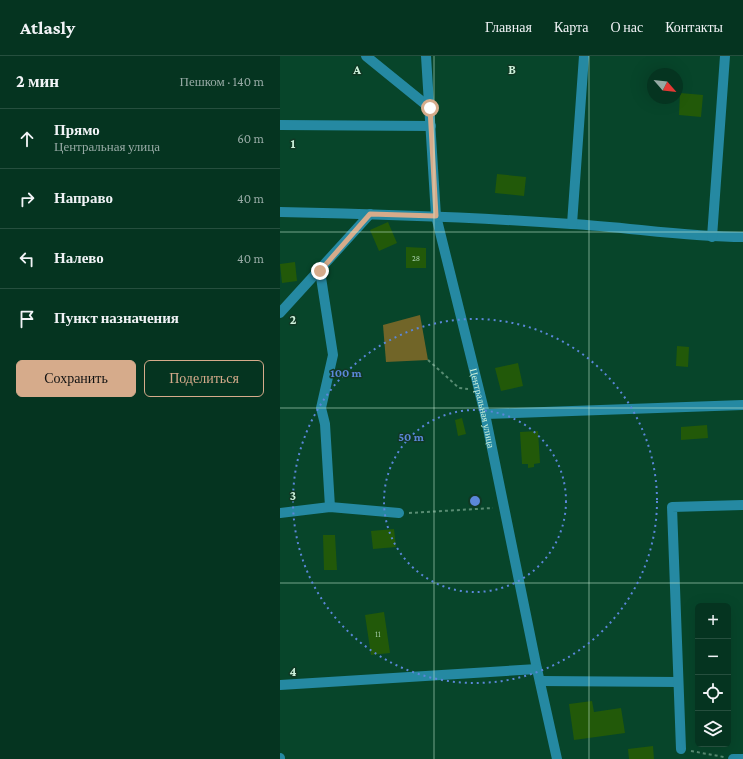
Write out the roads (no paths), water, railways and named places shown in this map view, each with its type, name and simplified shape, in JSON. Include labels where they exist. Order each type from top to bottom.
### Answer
[{"type":"street","points":[[366,56],[430,108]]},
{"type":"street","name":"Центральная улица","points":[[426,56],[436,216],[485,414],[557,759]]},
{"type":"street","points":[[572,224],[584,56]]},
{"type":"street","points":[[712,237],[725,56]]},
{"type":"street","points":[[280,125],[431,126]]},
{"type":"street","points":[[280,212],[436,216],[572,224],[712,237],[743,237]]},
{"type":"street","points":[[280,313],[320,271],[370,214]]},
{"type":"street","points":[[320,271],[333,355],[321,408],[325,424],[330,507]]},
{"type":"street","points":[[485,414],[743,405]]},
{"type":"street","points":[[681,749],[672,507],[743,505]]},
{"type":"street","points":[[280,514],[330,507],[399,513]]},
{"type":"street","points":[[280,685],[537,668]]},
{"type":"street","points":[[540,681],[678,682]]},
{"type":"street","points":[[733,759],[743,759]]}]
